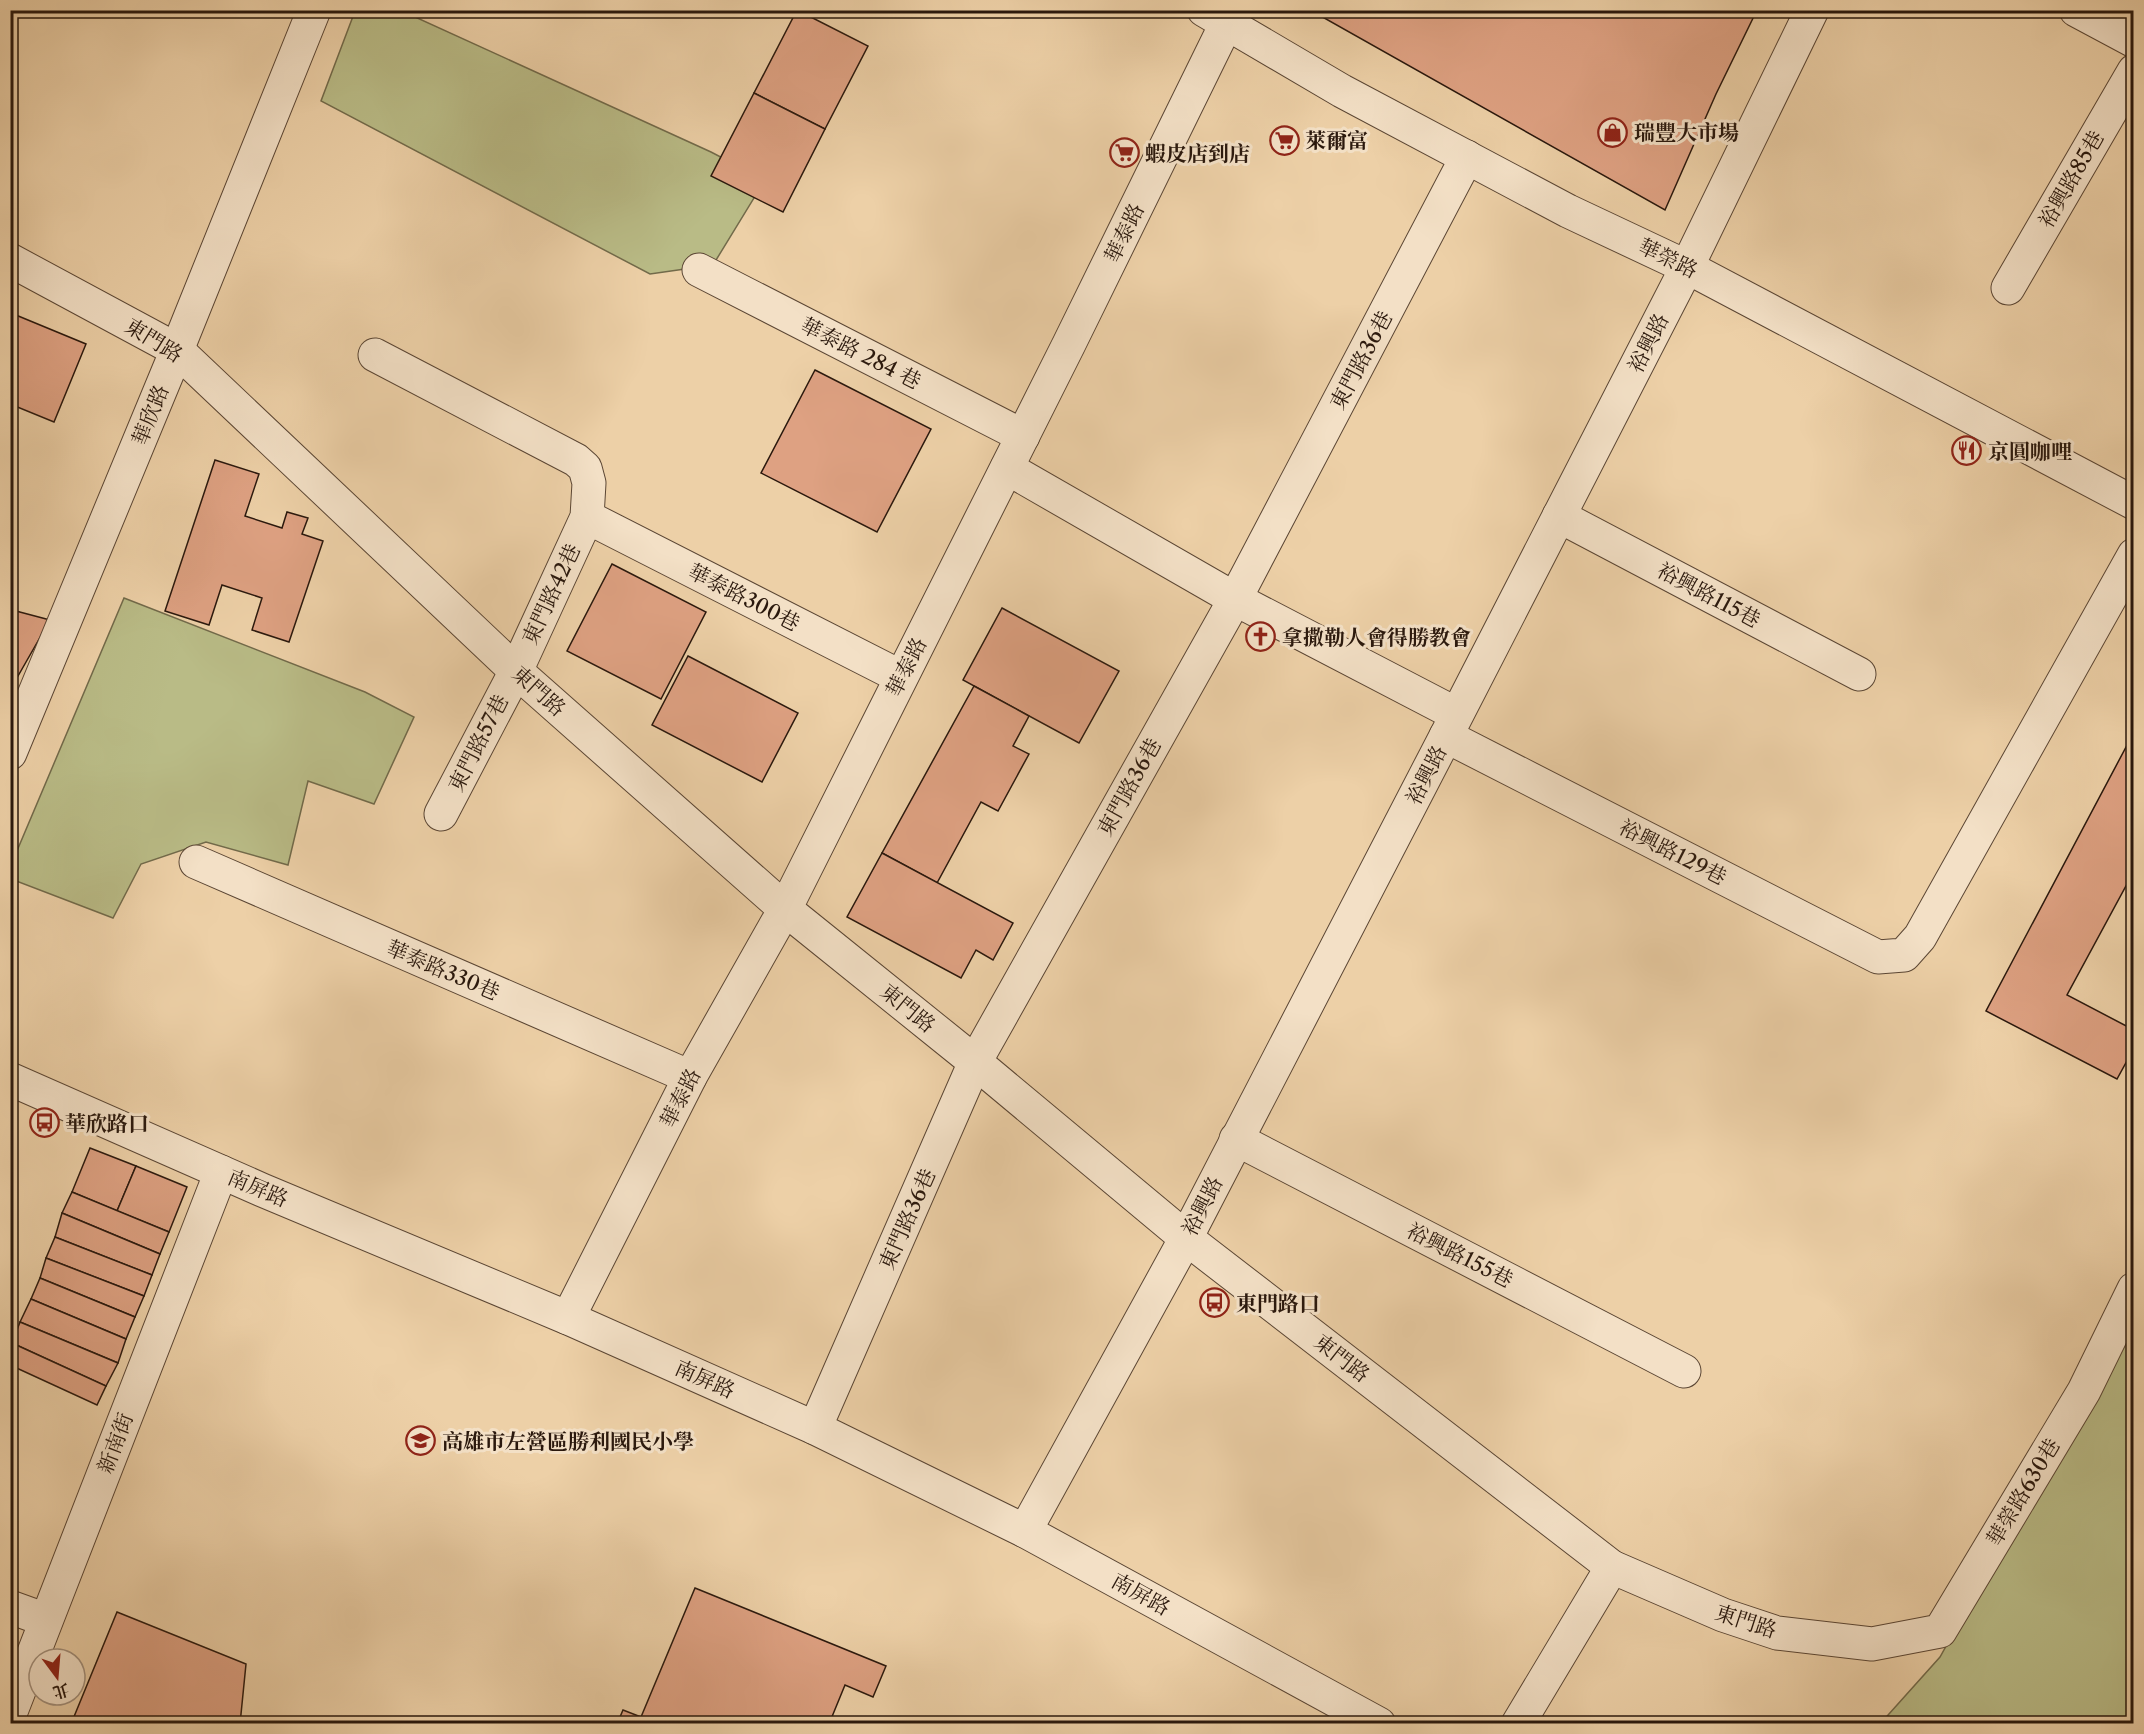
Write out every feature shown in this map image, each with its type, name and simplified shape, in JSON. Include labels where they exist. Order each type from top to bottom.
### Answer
[{"type":"street","name":"華欣路","points":[[10,753],[177,350],[314,10]]},
{"type":"street","name":"裕興路","points":[[1025,1532],[1186,1238],[1687,267],[1812,10]]},
{"type":"street","points":[[2076,10],[2133,41]]},
{"type":"street","name":"華榮路","points":[[1221,15],[1342,91],[1568,211],[1687,267],[2133,503]]},
{"type":"street","name":"華泰路","points":[[568,1318],[690,1077],[784,909],[1007,468],[1221,15]]},
{"type":"street","name":"裕興路85巷","points":[[2008,288],[2133,71]]},
{"type":"street","name":"東門路36巷","points":[[815,1428],[975,1062],[1235,599],[1467,157]]},
{"type":"street","name":"東門路","points":[[10,260],[177,350],[516,671],[784,909],[975,1062],[1186,1238],[1612,1567],[1723,1615],[1777,1633],[1872,1644]]},
{"type":"street","name":"華泰路 284 巷","points":[[699,270],[1023,436]]},
{"type":"street","points":[[375,355],[576,460],[585,468],[589,483],[587,517]]},
{"type":"street","name":"裕興路129巷","points":[[1007,468],[1451,725],[1878,957],[1904,955],[1920,937],[2133,555]]},
{"type":"street","name":"裕興路115巷","points":[[1558,516],[1859,674]]},
{"type":"street","name":"東門路42巷","points":[[516,671],[587,517]]},
{"type":"street","name":"華泰路300巷","points":[[587,517],[901,677]]},
{"type":"street","name":"東門路57巷","points":[[441,814],[516,671]]},
{"type":"street","name":"華泰路330巷","points":[[196,862],[690,1077]]},
{"type":"street","name":"南屏路","points":[[10,1079],[221,1172],[568,1318],[815,1428],[1025,1532],[1379,1724]]},
{"type":"street","name":"裕興路155巷","points":[[1236,1139],[1684,1371]]},
{"type":"street","name":"新南街","points":[[10,1714],[221,1172]]},
{"type":"street","name":"華榮路630巷","points":[[1872,1644],[1940,1631],[2084,1391],[2133,1289]]},
{"type":"street","points":[[1518,1724],[1612,1567]]},
{"type":"street","points":[[10,1607],[46,1620]]},
{"type":"green space","points":[[355,11],[402,11],[711,152],[765,180],[713,265],[650,274],[321,101]]},
{"type":"green space","points":[[124,598],[365,692],[414,717],[374,804],[308,781],[288,865],[206,842],[141,864],[113,918],[11,879],[11,865]]},
{"type":"green space","points":[[2133,1309],[2133,1723],[1880,1724],[1940,1657]]},
{"type":"building","points":[[797,10],[868,46],[825,129],[754,93]]},
{"type":"building","name":"瑞豐大市場","points":[[1310,10],[1757,10],[1716,94],[1665,210]]},
{"type":"building","points":[[754,93],[825,129],[783,212],[711,176]]},
{"type":"building","points":[[11,313],[86,344],[54,422],[10,404]]},
{"type":"building","points":[[815,370],[931,429],[877,532],[761,473]]},
{"type":"building","points":[[215,460],[259,474],[245,516],[282,528],[287,512],[308,518],[302,534],[323,541],[289,642],[252,630],[262,598],[222,585],[209,625],[165,611]]},
{"type":"building","points":[[612,564],[706,612],[661,699],[567,651]]},
{"type":"building","points":[[1002,608],[1119,671],[1079,743],[963,680]]},
{"type":"building","points":[[16,611],[50,620],[10,690],[10,617]]},
{"type":"building","points":[[688,656],[798,713],[762,782],[652,725]]},
{"type":"building","points":[[974,686],[1029,716],[1013,746],[1029,754],[998,811],[981,802],[937,883],[882,853]]},
{"type":"building","points":[[2134,732],[2134,871],[2067,995],[2134,1030],[2134,1048],[2117,1079],[1986,1011]]},
{"type":"building","points":[[882,853],[1013,923],[993,960],[976,950],[961,978],[847,917]]},
{"type":"building","points":[[90,1148],[136,1166],[117,1211],[72,1192]]},
{"type":"building","points":[[136,1166],[187,1187],[169,1232],[117,1211]]},
{"type":"building","points":[[72,1192],[169,1232],[160,1254],[62,1213]]},
{"type":"building","points":[[62,1213],[160,1254],[152,1275],[55,1237]]},
{"type":"building","points":[[55,1237],[152,1275],[144,1296],[46,1258]]},
{"type":"building","points":[[46,1258],[144,1296],[135,1317],[40,1278]]},
{"type":"building","points":[[40,1278],[135,1317],[126,1339],[31,1299]]},
{"type":"building","points":[[31,1299],[126,1339],[118,1363],[20,1322]]},
{"type":"building","points":[[20,1322],[118,1363],[106,1386],[12,1343]]},
{"type":"building","points":[[12,1343],[106,1386],[97,1405],[10,1365]]},
{"type":"building","points":[[695,1588],[886,1666],[873,1697],[845,1685],[829,1724],[617,1724],[623,1710],[641,1717]]},
{"type":"building","points":[[117,1612],[246,1664],[240,1724],[71,1724],[78,1707],[87,1707],[87,1685]]},
{"type":"place","name":"瑞豐大市場","points":[[1613,132]]},
{"type":"place","name":"萊爾富","points":[[1284,140]]},
{"type":"place","name":"蝦皮店到店","points":[[1124,153]]},
{"type":"place","name":"京圓咖哩","points":[[1967,451]]},
{"type":"place","name":"拿撒勒人會得勝教會","points":[[1261,637]]},
{"type":"place","name":"華欣路口","points":[[44,1123]]},
{"type":"place","name":"東門路口","points":[[1215,1303]]},
{"type":"place","name":"高雄市左營區勝利國民小學","points":[[421,1441]]}]
